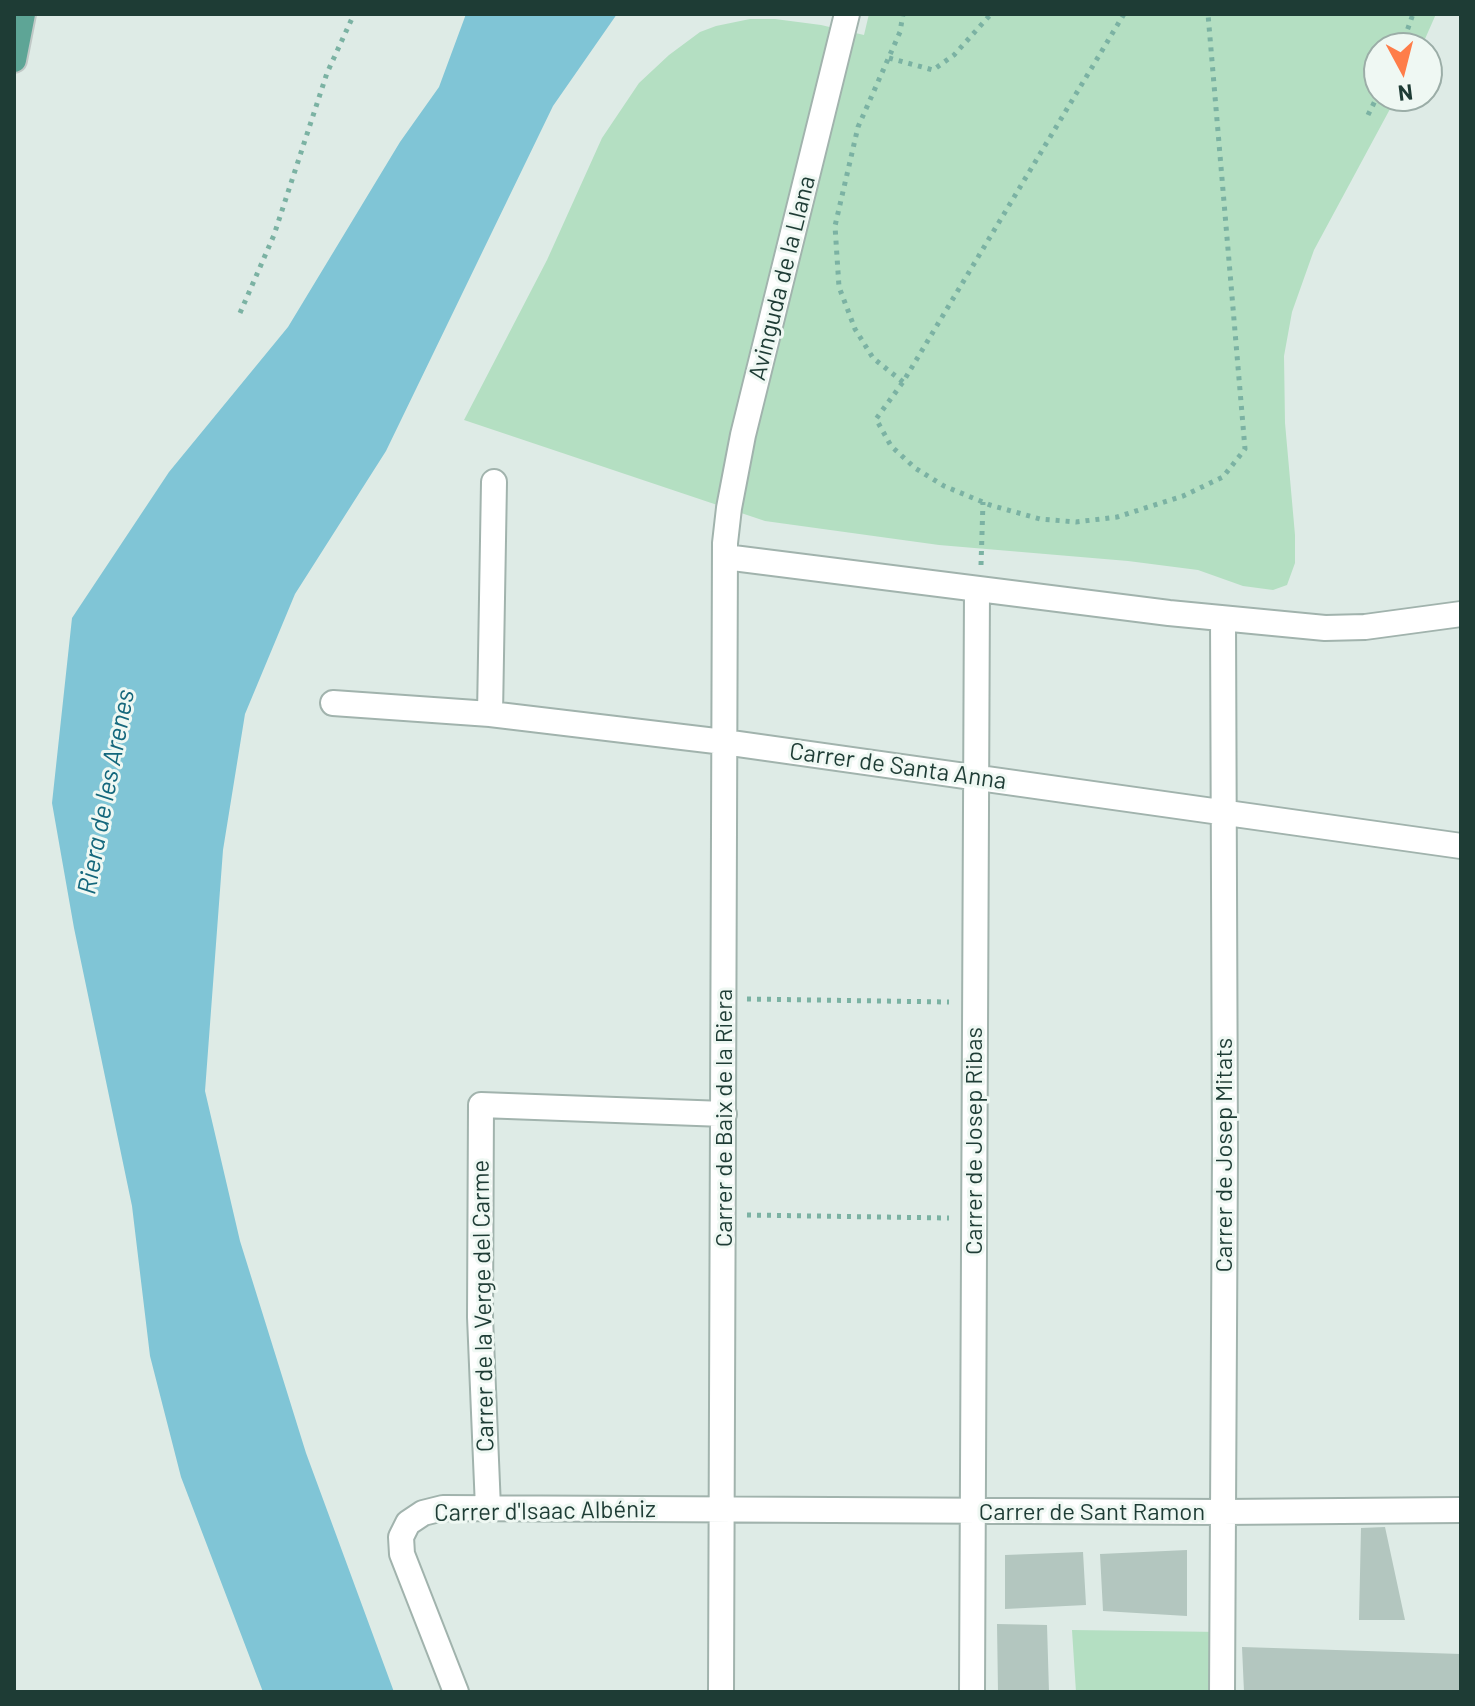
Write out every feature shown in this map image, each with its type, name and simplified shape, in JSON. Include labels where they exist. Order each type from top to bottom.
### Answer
[{"type":"main road","points":[[14,60],[23,14]]},
{"type":"street","name":"Avinguda de la Llana","points":[[725,550],[729,508],[743,435],[847,14]]},
{"type":"street","points":[[490,714],[494,482]]},
{"type":"street","points":[[725,550],[977,589],[1223,619],[1325,628],[1365,627],[1461,614]]},
{"type":"street","name":"Carrer de Baix de la Riera","points":[[721,1692],[725,550]]},
{"type":"street","name":"Carrer de Josep Ribas","points":[[972,1692],[977,589]]},
{"type":"street","name":"Carrer de Josep Mitats","points":[[1222,1692],[1225,1150],[1223,619]]},
{"type":"street","name":"Carrer de Santa Anna","points":[[333,703],[490,714],[724,742],[1461,846]]},
{"type":"street","name":"Carrer de la Verge del Carme","points":[[488,1508],[480,1317],[481,1105],[724,1114]]},
{"type":"street","name":"Carrer d'Isaac Albéniz","points":[[456,1692],[402,1554],[401,1537],[408,1523],[423,1513],[443,1508],[723,1509]]},
{"type":"street","name":"Carrer de Sant Ramon","points":[[723,1509],[1461,1510]]},
{"type":"path","points":[[240,313],[274,235],[327,73],[354,14]]},
{"type":"path","points":[[903,14],[900,32],[858,127],[835,226],[839,287],[855,329],[873,358],[903,382]]},
{"type":"path","points":[[889,58],[933,70],[954,55],[991,14]]},
{"type":"path","points":[[1124,14],[903,382],[876,419],[891,446],[915,468],[944,486],[983,502],[1040,519],[1076,522],[1117,517],[1183,496],[1223,477],[1245,449],[1208,14]]},
{"type":"path","points":[[977,589],[981,570],[983,502]]},
{"type":"path","points":[[724,998],[974,1003]]},
{"type":"path","points":[[724,1214],[974,1218]]},
{"type":"green space","points":[[869,14],[1436,14],[1428,32],[1363,32],[1363,112],[1388,112],[1314,250],[1292,312],[1284,356],[1285,423],[1295,563],[1287,585],[1273,590],[1243,586],[1198,570],[939,545],[765,521],[464,420],[547,260],[602,138],[639,83],[700,32],[716,26],[750,19],[775,19],[864,35]]},
{"type":"green space","points":[[1072,1630],[1222,1632],[1222,1692],[1076,1692]]},
{"type":"water","name":"Riera de les Arenes","points":[[466,14],[617,14],[553,106],[386,451],[295,594],[245,714],[223,850],[205,1091],[240,1241],[306,1453],[394,1692],[263,1692],[181,1477],[150,1356],[132,1206],[74,928],[52,803],[72,618],[169,472],[288,327],[400,142],[439,87]]},
{"type":"building","points":[[1385,1527],[1405,1620],[1359,1620],[1361,1528]]},
{"type":"building","points":[[1187,1550],[1187,1616],[1103,1611],[1100,1554]]},
{"type":"building","points":[[1083,1552],[1086,1605],[1005,1609],[1005,1555]]},
{"type":"building","points":[[997,1624],[1047,1625],[1049,1692],[998,1692]]},
{"type":"building","points":[[1242,1647],[1461,1654],[1461,1692],[1244,1692]]}]
